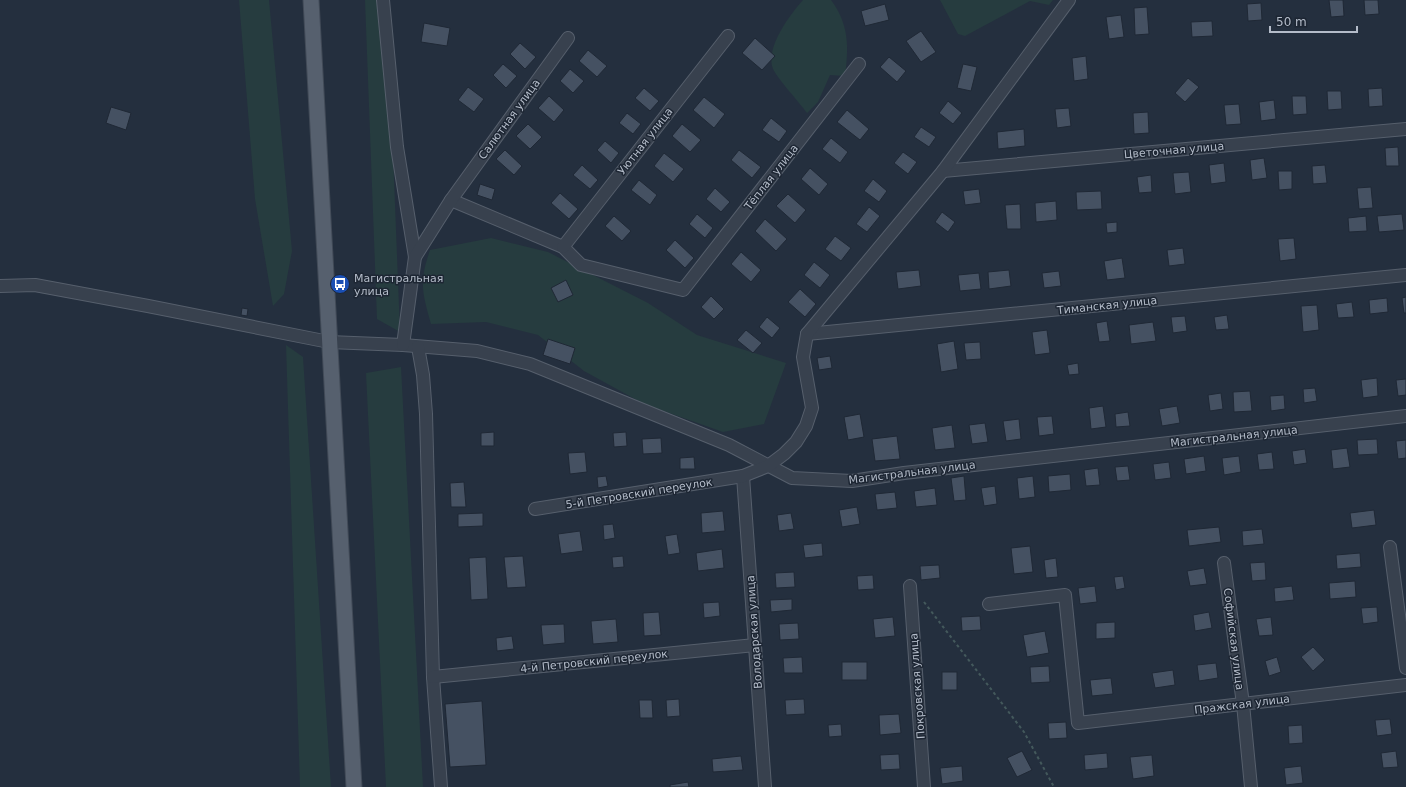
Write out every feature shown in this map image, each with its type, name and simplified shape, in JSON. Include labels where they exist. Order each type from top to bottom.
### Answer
[{"type":"main road","points":[[311,0],[354,787]]},
{"type":"street","points":[[383,0],[397,147],[415,257],[403,345]]},
{"type":"street","points":[[808,334],[943,171],[1069,0]]},
{"type":"street","name":"Уютная улица","points":[[563,247],[728,36]]},
{"type":"street","name":"Салютная улица","points":[[415,257],[451,200],[568,38]]},
{"type":"street","name":"Тёплая улица","points":[[563,247],[582,265],[683,290],[859,64]]},
{"type":"street","name":"Цветочная улица","points":[[943,171],[1406,129]]},
{"type":"street","points":[[451,200],[563,247]]},
{"type":"street","name":"Тиманская улица","points":[[808,334],[1406,275]]},
{"type":"street","name":"Магистральная улица","points":[[0,286],[35,285],[329,342],[403,345],[477,351],[530,364],[729,445],[792,478],[852,480],[1406,416]]},
{"type":"street","name":"5-й Петровский переулок","points":[[535,509],[743,476],[768,466],[796,442],[806,426],[812,408],[803,357],[808,334]]},
{"type":"street","points":[[418,347],[423,375],[426,414],[433,677],[441,787]]},
{"type":"street","name":"Володарская улица","points":[[743,476],[765,787]]},
{"type":"street","points":[[1390,547],[1406,668]]},
{"type":"street","name":"Софийская улица","points":[[1224,563],[1243,704],[1252,787]]},
{"type":"street","name":"Покровская улица","points":[[910,586],[924,787]]},
{"type":"street","name":"Пражская улица","points":[[989,604],[1065,595],[1078,723],[1406,685]]},
{"type":"street","name":"4-й Петровский переулок","points":[[433,677],[755,645]]},
{"type":"path","points":[[910,586],[1024,732],[1054,787]]},
{"type":"green space","points":[[239,0],[269,0],[292,251],[284,294],[273,306],[255,199]]},
{"type":"green space","points":[[365,0],[387,0],[400,332],[377,319]]},
{"type":"green space","points":[[803,0],[831,0],[841,18],[847,46],[845,76],[830,75],[818,102],[807,113],[775,73],[771,60],[772,51],[780,32]]},
{"type":"green space","points":[[940,0],[1053,0],[1049,5],[1030,1],[965,36],[958,34]]},
{"type":"green space","points":[[491,238],[548,252],[648,303],[697,335],[786,363],[764,424],[723,432],[644,404],[584,371],[538,335],[486,322],[431,324],[423,287],[424,271],[430,250]]},
{"type":"green space","points":[[286,345],[303,357],[331,787],[300,787]]},
{"type":"green space","points":[[401,367],[423,787],[386,787],[366,373]]},
{"type":"building","points":[[1329,0],[1343,0],[1344,16],[1331,17]]},
{"type":"building","points":[[1364,0],[1378,0],[1379,14],[1365,15]]},
{"type":"building","points":[[1261,3],[1262,20],[1248,21],[1247,4]]},
{"type":"building","points":[[885,4],[889,20],[865,26],[861,11]]},
{"type":"building","points":[[1147,7],[1149,34],[1135,35],[1134,8]]},
{"type":"building","points":[[1121,15],[1124,37],[1109,39],[1106,17]]},
{"type":"building","points":[[1212,21],[1213,36],[1192,37],[1191,22]]},
{"type":"building","points":[[424,23],[450,28],[447,46],[421,42]]},
{"type":"building","points":[[921,31],[936,52],[921,62],[906,41]]},
{"type":"building","points":[[755,38],[775,56],[762,70],[742,53]]},
{"type":"building","points":[[520,43],[536,57],[525,69],[510,54]]},
{"type":"building","points":[[588,50],[607,66],[597,77],[579,61]]},
{"type":"building","points":[[1086,56],[1088,79],[1074,81],[1072,58]]},
{"type":"building","points":[[889,57],[906,71],[897,82],[880,67]]},
{"type":"building","points":[[503,64],[517,76],[506,88],[493,75]]},
{"type":"building","points":[[963,64],[977,67],[971,91],[957,88]]},
{"type":"building","points":[[570,69],[584,81],[573,93],[560,81]]},
{"type":"building","points":[[1188,78],[1199,87],[1185,102],[1175,93]]},
{"type":"building","points":[[468,87],[484,99],[474,112],[458,100]]},
{"type":"building","points":[[644,88],[659,101],[650,111],[635,98]]},
{"type":"building","points":[[1382,88],[1383,106],[1369,107],[1368,89]]},
{"type":"building","points":[[1327,91],[1341,91],[1342,109],[1328,110]]},
{"type":"building","points":[[549,96],[564,110],[554,122],[538,108]]},
{"type":"building","points":[[1292,96],[1306,96],[1307,114],[1293,115]]},
{"type":"building","points":[[704,97],[725,114],[714,128],[693,110]]},
{"type":"building","points":[[1274,100],[1276,119],[1261,121],[1259,102]]},
{"type":"building","points":[[948,101],[962,113],[953,124],[939,113]]},
{"type":"building","points":[[1239,104],[1241,124],[1226,125],[1224,105]]},
{"type":"building","points":[[111,107],[131,113],[126,130],[106,123]]},
{"type":"building","points":[[1069,108],[1071,126],[1057,128],[1055,109]]},
{"type":"building","points":[[847,110],[869,129],[860,140],[837,122]]},
{"type":"building","points":[[1148,112],[1149,133],[1134,134],[1133,113]]},
{"type":"building","points":[[627,113],[641,124],[633,134],[619,123]]},
{"type":"building","points":[[771,118],[787,131],[779,142],[762,130]]},
{"type":"building","points":[[528,124],[542,137],[530,149],[516,136]]},
{"type":"building","points":[[682,124],[701,140],[690,152],[672,136]]},
{"type":"building","points":[[921,127],[936,137],[929,147],[914,137]]},
{"type":"building","points":[[1024,129],[1025,146],[998,149],[997,132]]},
{"type":"building","points":[[831,138],[848,152],[840,163],[822,149]]},
{"type":"building","points":[[605,141],[619,153],[611,163],[597,150]]},
{"type":"building","points":[[1398,147],[1399,166],[1386,166],[1385,148]]},
{"type":"building","points":[[505,150],[522,166],[514,175],[496,159]]},
{"type":"building","points":[[739,150],[761,167],[752,178],[731,160]]},
{"type":"building","points":[[903,152],[917,162],[908,174],[894,163]]},
{"type":"building","points":[[664,153],[684,169],[673,182],[654,166]]},
{"type":"building","points":[[1264,158],[1267,178],[1252,180],[1250,160]]},
{"type":"building","points":[[1224,163],[1226,182],[1211,184],[1209,165]]},
{"type":"building","points":[[582,165],[598,180],[590,189],[573,175]]},
{"type":"building","points":[[1325,165],[1327,183],[1313,184],[1312,166]]},
{"type":"building","points":[[810,168],[828,184],[819,195],[801,179]]},
{"type":"building","points":[[1278,171],[1292,171],[1292,189],[1279,190]]},
{"type":"building","points":[[1189,172],[1191,192],[1175,194],[1173,173]]},
{"type":"building","points":[[1151,175],[1152,192],[1139,193],[1137,177]]},
{"type":"building","points":[[873,179],[887,191],[879,202],[864,191]]},
{"type":"building","points":[[639,180],[657,195],[650,205],[631,190]]},
{"type":"building","points":[[480,184],[495,189],[492,200],[477,195]]},
{"type":"building","points":[[1371,187],[1373,208],[1359,209],[1357,188]]},
{"type":"building","points":[[715,188],[730,202],[721,212],[706,199]]},
{"type":"building","points":[[979,189],[981,203],[965,205],[963,191]]},
{"type":"building","points":[[1101,191],[1102,209],[1077,210],[1076,192]]},
{"type":"building","points":[[560,193],[578,209],[569,219],[551,203]]},
{"type":"building","points":[[788,194],[806,210],[795,223],[776,206]]},
{"type":"building","points":[[1056,201],[1057,220],[1036,222],[1035,203]]},
{"type":"building","points":[[1020,204],[1021,229],[1007,229],[1005,205]]},
{"type":"building","points":[[869,207],[880,216],[867,232],[856,224]]},
{"type":"building","points":[[942,212],[955,222],[948,232],[935,222]]},
{"type":"building","points":[[697,214],[713,228],[705,238],[689,224]]},
{"type":"building","points":[[1402,214],[1404,230],[1379,232],[1377,216]]},
{"type":"building","points":[[614,216],[631,231],[622,241],[605,226]]},
{"type":"building","points":[[1366,216],[1367,231],[1349,232],[1348,218]]},
{"type":"building","points":[[765,219],[787,239],[776,251],[755,231]]},
{"type":"building","points":[[1117,222],[1117,232],[1107,233],[1106,223]]},
{"type":"building","points":[[835,236],[851,248],[841,261],[825,249]]},
{"type":"building","points":[[1294,238],[1296,259],[1280,261],[1278,239]]},
{"type":"building","points":[[675,240],[694,258],[685,268],[666,250]]},
{"type":"building","points":[[1183,248],[1185,264],[1169,266],[1167,250]]},
{"type":"building","points":[[741,252],[761,270],[751,282],[731,264]]},
{"type":"building","points":[[1122,258],[1125,278],[1107,280],[1104,261]]},
{"type":"building","points":[[814,262],[830,275],[820,288],[804,275]]},
{"type":"building","points":[[919,270],[921,286],[898,289],[896,272]]},
{"type":"building","points":[[1009,270],[1011,286],[989,289],[988,272]]},
{"type":"building","points":[[1059,271],[1061,286],[1044,288],[1042,273]]},
{"type":"building","points":[[979,273],[981,289],[960,291],[958,275]]},
{"type":"building","points":[[566,280],[573,295],[558,302],[551,288]]},
{"type":"building","points":[[800,289],[816,304],[805,317],[788,302]]},
{"type":"building","points":[[711,296],[724,309],[714,319],[701,307]]},
{"type":"building","points":[[1406,297],[1406,313],[1404,313],[1402,298]]},
{"type":"building","points":[[1387,298],[1388,312],[1370,314],[1369,300]]},
{"type":"building","points":[[1352,302],[1354,317],[1338,318],[1336,304]]},
{"type":"building","points":[[1317,305],[1319,330],[1303,332],[1301,306]]},
{"type":"building","points":[[242,308],[248,309],[247,316],[241,315]]},
{"type":"building","points":[[1227,315],[1229,329],[1216,330],[1214,317]]},
{"type":"building","points":[[1185,316],[1187,331],[1173,333],[1171,317]]},
{"type":"building","points":[[767,317],[780,328],[772,338],[759,327]]},
{"type":"building","points":[[1107,321],[1110,341],[1099,342],[1096,323]]},
{"type":"building","points":[[1153,322],[1156,341],[1131,344],[1129,325]]},
{"type":"building","points":[[746,330],[762,343],[753,353],[737,340]]},
{"type":"building","points":[[1047,330],[1050,353],[1035,355],[1032,332]]},
{"type":"building","points":[[548,339],[575,348],[570,364],[543,355]]},
{"type":"building","points":[[954,341],[958,369],[941,372],[937,344]]},
{"type":"building","points":[[980,342],[981,359],[966,360],[964,343]]},
{"type":"building","points":[[830,356],[832,368],[819,370],[817,358]]},
{"type":"building","points":[[1078,363],[1079,374],[1069,375],[1067,365]]},
{"type":"building","points":[[1377,378],[1378,396],[1363,398],[1361,380]]},
{"type":"building","points":[[1406,379],[1406,395],[1398,396],[1396,380]]},
{"type":"building","points":[[1315,388],[1317,401],[1304,403],[1303,389]]},
{"type":"building","points":[[1250,391],[1252,411],[1234,412],[1233,392]]},
{"type":"building","points":[[1221,393],[1223,409],[1210,411],[1208,395]]},
{"type":"building","points":[[1284,395],[1285,409],[1271,411],[1270,396]]},
{"type":"building","points":[[1103,406],[1106,427],[1091,429],[1089,408]]},
{"type":"building","points":[[1177,406],[1180,423],[1162,426],[1159,409]]},
{"type":"building","points":[[1128,412],[1130,426],[1116,427],[1115,414]]},
{"type":"building","points":[[860,414],[864,437],[848,440],[844,417]]},
{"type":"building","points":[[1052,416],[1054,434],[1039,436],[1037,417]]},
{"type":"building","points":[[1019,419],[1021,439],[1006,441],[1003,421]]},
{"type":"building","points":[[985,423],[988,442],[972,444],[969,425]]},
{"type":"building","points":[[952,425],[955,448],[935,450],[932,428]]},
{"type":"building","points":[[494,432],[494,446],[481,446],[481,433]]},
{"type":"building","points":[[626,432],[627,446],[614,447],[613,433]]},
{"type":"building","points":[[897,436],[900,459],[875,461],[872,439]]},
{"type":"building","points":[[661,438],[662,453],[643,454],[642,439]]},
{"type":"building","points":[[1377,439],[1378,454],[1358,455],[1357,440]]},
{"type":"building","points":[[1406,440],[1406,458],[1398,459],[1396,441]]},
{"type":"building","points":[[1347,448],[1350,467],[1333,469],[1331,450]]},
{"type":"building","points":[[1305,449],[1307,463],[1294,465],[1292,451]]},
{"type":"building","points":[[585,452],[587,472],[570,474],[568,453]]},
{"type":"building","points":[[1272,452],[1274,469],[1259,470],[1257,454]]},
{"type":"building","points":[[1204,456],[1206,471],[1186,474],[1184,459]]},
{"type":"building","points":[[1239,456],[1241,472],[1224,475],[1222,458]]},
{"type":"building","points":[[694,457],[695,469],[680,469],[680,458]]},
{"type":"building","points":[[1169,462],[1171,478],[1155,480],[1153,464]]},
{"type":"building","points":[[1128,466],[1130,480],[1117,481],[1115,467]]},
{"type":"building","points":[[1098,468],[1100,485],[1086,486],[1084,470]]},
{"type":"building","points":[[1070,474],[1071,490],[1049,492],[1048,476]]},
{"type":"building","points":[[606,476],[608,486],[598,488],[597,477]]},
{"type":"building","points":[[964,476],[966,500],[954,501],[951,478]]},
{"type":"building","points":[[1033,476],[1035,497],[1019,499],[1017,478]]},
{"type":"building","points":[[464,482],[466,507],[451,507],[450,483]]},
{"type":"building","points":[[995,486],[997,504],[984,506],[981,488]]},
{"type":"building","points":[[935,488],[937,505],[916,507],[914,491]]},
{"type":"building","points":[[895,492],[897,508],[877,510],[875,494]]},
{"type":"building","points":[[857,507],[860,524],[842,527],[839,510]]},
{"type":"building","points":[[1374,510],[1376,525],[1352,528],[1350,513]]},
{"type":"building","points":[[723,511],[725,531],[702,533],[701,513]]},
{"type":"building","points":[[483,513],[483,526],[458,527],[458,514]]},
{"type":"building","points":[[791,513],[794,529],[779,531],[777,515]]},
{"type":"building","points":[[613,524],[615,538],[604,540],[603,525]]},
{"type":"building","points":[[1219,527],[1221,542],[1189,546],[1187,530]]},
{"type":"building","points":[[1262,529],[1264,544],[1243,546],[1242,531]]},
{"type":"building","points":[[580,531],[583,551],[561,554],[558,534]]},
{"type":"building","points":[[677,534],[680,553],[668,555],[665,536]]},
{"type":"building","points":[[822,543],[823,556],[805,558],[803,545]]},
{"type":"building","points":[[1030,546],[1033,572],[1014,574],[1011,548]]},
{"type":"building","points":[[722,549],[724,568],[698,571],[696,553]]},
{"type":"building","points":[[1360,553],[1361,567],[1337,569],[1336,555]]},
{"type":"building","points":[[523,556],[526,587],[507,588],[504,557]]},
{"type":"building","points":[[623,556],[624,567],[613,568],[612,557]]},
{"type":"building","points":[[486,557],[488,599],[471,600],[469,558]]},
{"type":"building","points":[[1056,558],[1058,577],[1046,578],[1044,560]]},
{"type":"building","points":[[1265,562],[1266,580],[1252,581],[1250,563]]},
{"type":"building","points":[[939,565],[940,578],[921,580],[920,566]]},
{"type":"building","points":[[1204,568],[1207,584],[1190,586],[1187,571]]},
{"type":"building","points":[[794,572],[795,587],[776,588],[775,573]]},
{"type":"building","points":[[873,575],[874,589],[858,590],[857,576]]},
{"type":"building","points":[[1123,576],[1125,588],[1116,590],[1114,577]]},
{"type":"building","points":[[1355,581],[1356,597],[1330,599],[1329,583]]},
{"type":"building","points":[[1095,586],[1097,602],[1080,604],[1078,588]]},
{"type":"building","points":[[1292,586],[1294,600],[1275,602],[1274,588]]},
{"type":"building","points":[[792,599],[792,610],[771,612],[770,600]]},
{"type":"building","points":[[719,602],[720,616],[704,618],[703,603]]},
{"type":"building","points":[[1377,607],[1378,622],[1363,624],[1361,608]]},
{"type":"building","points":[[659,612],[661,635],[644,636],[643,613]]},
{"type":"building","points":[[1209,612],[1212,628],[1195,631],[1193,615]]},
{"type":"building","points":[[980,616],[981,630],[962,631],[961,617]]},
{"type":"building","points":[[893,617],[895,636],[875,638],[873,619]]},
{"type":"building","points":[[1271,617],[1273,635],[1259,636],[1256,619]]},
{"type":"building","points":[[616,619],[618,642],[593,644],[591,621]]},
{"type":"building","points":[[1115,622],[1115,638],[1096,639],[1096,623]]},
{"type":"building","points":[[798,623],[799,639],[780,640],[779,624]]},
{"type":"building","points":[[564,624],[565,643],[543,645],[541,625]]},
{"type":"building","points":[[1045,631],[1049,653],[1027,657],[1023,635]]},
{"type":"building","points":[[512,636],[514,649],[497,651],[496,638]]},
{"type":"building","points":[[1313,647],[1325,660],[1313,671],[1301,657]]},
{"type":"building","points":[[802,657],[803,673],[784,673],[783,658]]},
{"type":"building","points":[[1277,657],[1281,672],[1269,676],[1265,661]]},
{"type":"building","points":[[842,662],[867,662],[867,680],[842,680]]},
{"type":"building","points":[[1216,663],[1218,678],[1199,681],[1197,665]]},
{"type":"building","points":[[1049,666],[1050,682],[1031,683],[1030,667]]},
{"type":"building","points":[[1173,670],[1175,685],[1155,688],[1152,673]]},
{"type":"building","points":[[942,672],[957,672],[957,690],[942,690]]},
{"type":"building","points":[[1111,678],[1113,694],[1092,696],[1090,680]]},
{"type":"building","points":[[679,699],[680,716],[667,717],[666,700]]},
{"type":"building","points":[[804,699],[805,714],[786,715],[785,700]]},
{"type":"building","points":[[639,700],[652,700],[653,718],[640,718]]},
{"type":"building","points":[[482,701],[486,765],[450,767],[445,704]]},
{"type":"building","points":[[899,714],[901,733],[880,735],[879,715]]},
{"type":"building","points":[[1390,719],[1392,734],[1377,736],[1375,720]]},
{"type":"building","points":[[1066,722],[1067,738],[1049,739],[1048,723]]},
{"type":"building","points":[[841,724],[842,736],[829,737],[828,725]]},
{"type":"building","points":[[1302,725],[1303,743],[1289,744],[1288,726]]},
{"type":"building","points":[[1022,751],[1032,770],[1017,777],[1007,758]]},
{"type":"building","points":[[1396,751],[1398,767],[1383,768],[1381,753]]},
{"type":"building","points":[[1107,753],[1108,768],[1085,770],[1084,755]]},
{"type":"building","points":[[899,754],[900,769],[881,770],[880,755]]},
{"type":"building","points":[[1152,755],[1154,776],[1133,779],[1130,757]]},
{"type":"building","points":[[741,756],[743,770],[713,772],[712,759]]},
{"type":"building","points":[[962,766],[963,781],[942,784],[940,768]]},
{"type":"building","points":[[1301,766],[1303,783],[1286,785],[1284,768]]},
{"type":"building","points":[[688,782],[689,787],[670,787],[670,785]]},
{"type":"place","name":"Магистральная улица","points":[[340,284]]}]
